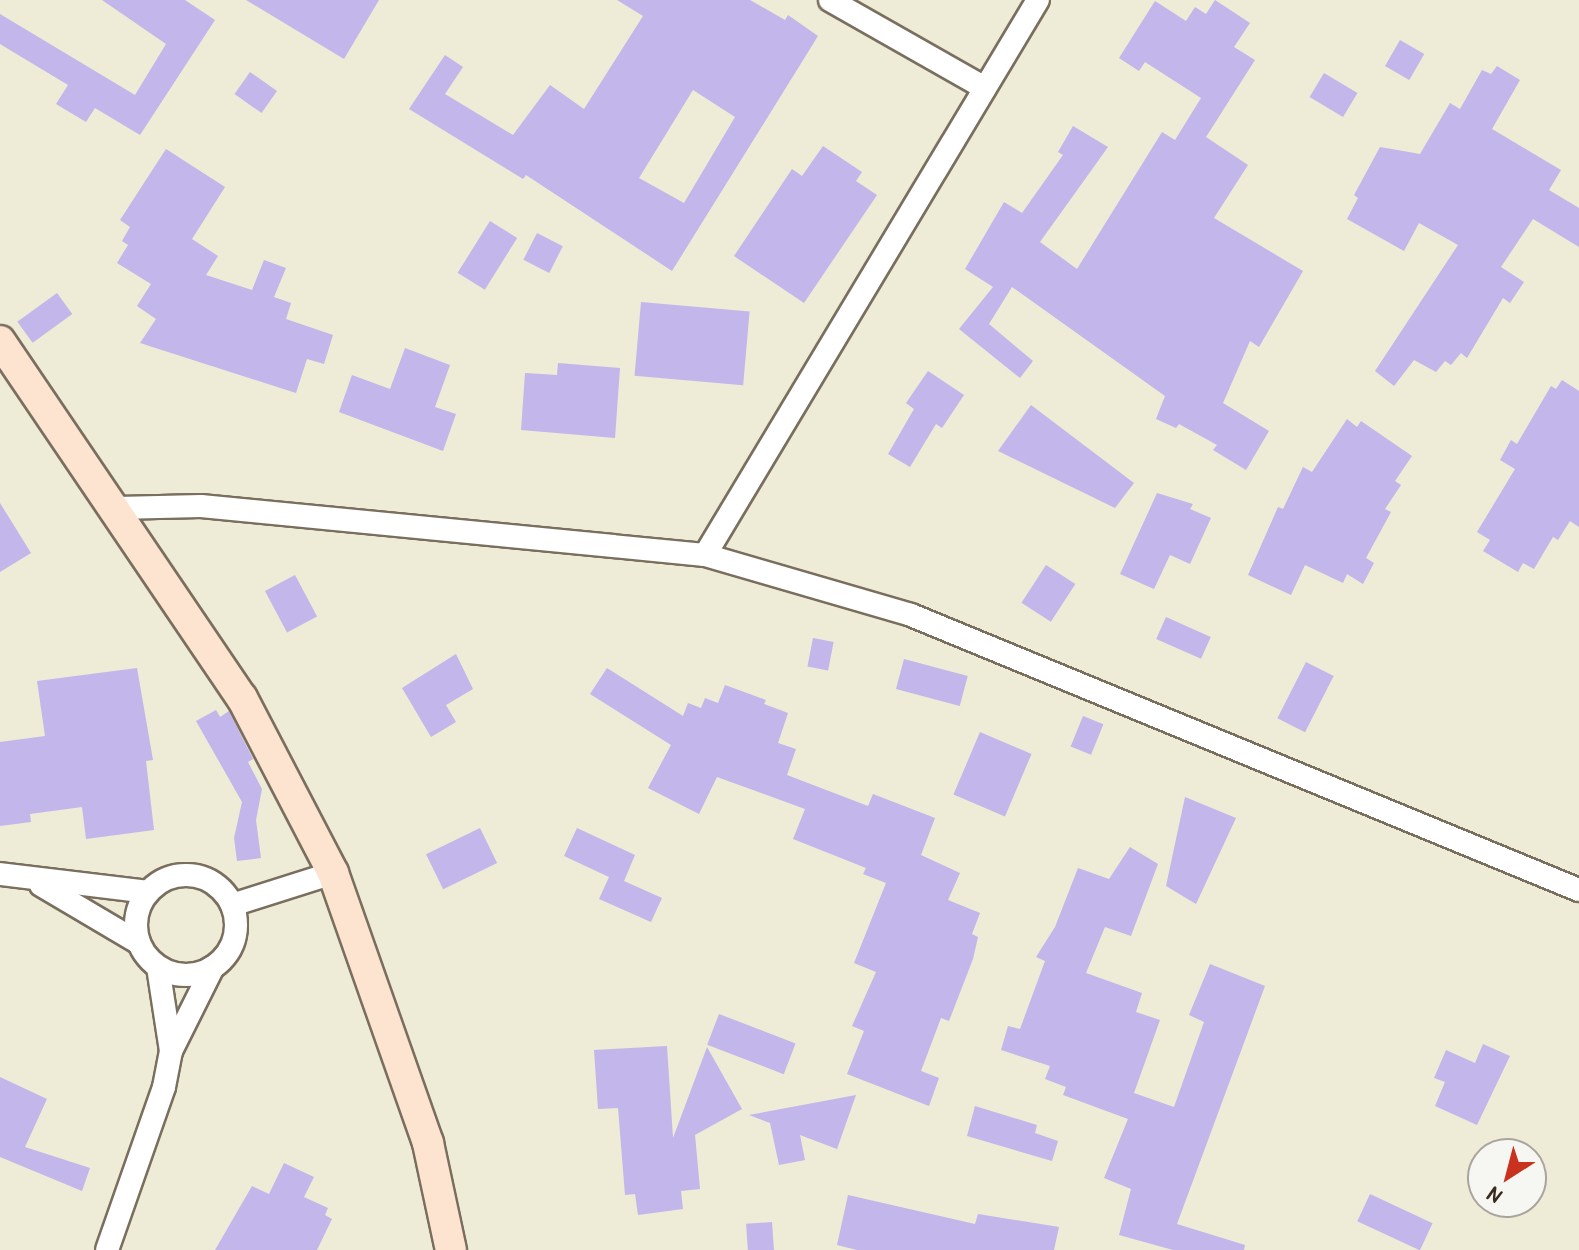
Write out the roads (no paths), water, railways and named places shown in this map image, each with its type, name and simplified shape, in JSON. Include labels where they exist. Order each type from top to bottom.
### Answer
[{"type":"street","points":[[830,0],[985,88]]},
{"type":"street","points":[[705,555],[1038,0]]},
{"type":"street","points":[[0,341],[117,508],[242,698],[333,873],[428,1143],[451,1250]]},
{"type":"street","points":[[117,508],[201,506],[705,555],[911,615],[1579,890]]},
{"type":"street","points":[[232,905],[333,873]]},
{"type":"street","points":[[0,874],[37,882],[148,892]]},
{"type":"street","points":[[107,1250],[164,1087],[171,1051],[213,967],[234,939],[232,905],[209,880],[193,875],[168,878],[148,892],[139,908],[139,943]]},
{"type":"street","points":[[37,882],[139,943],[158,967],[171,1051]]},
{"type":"street","points":[[158,967],[195,975],[213,967]]}]
